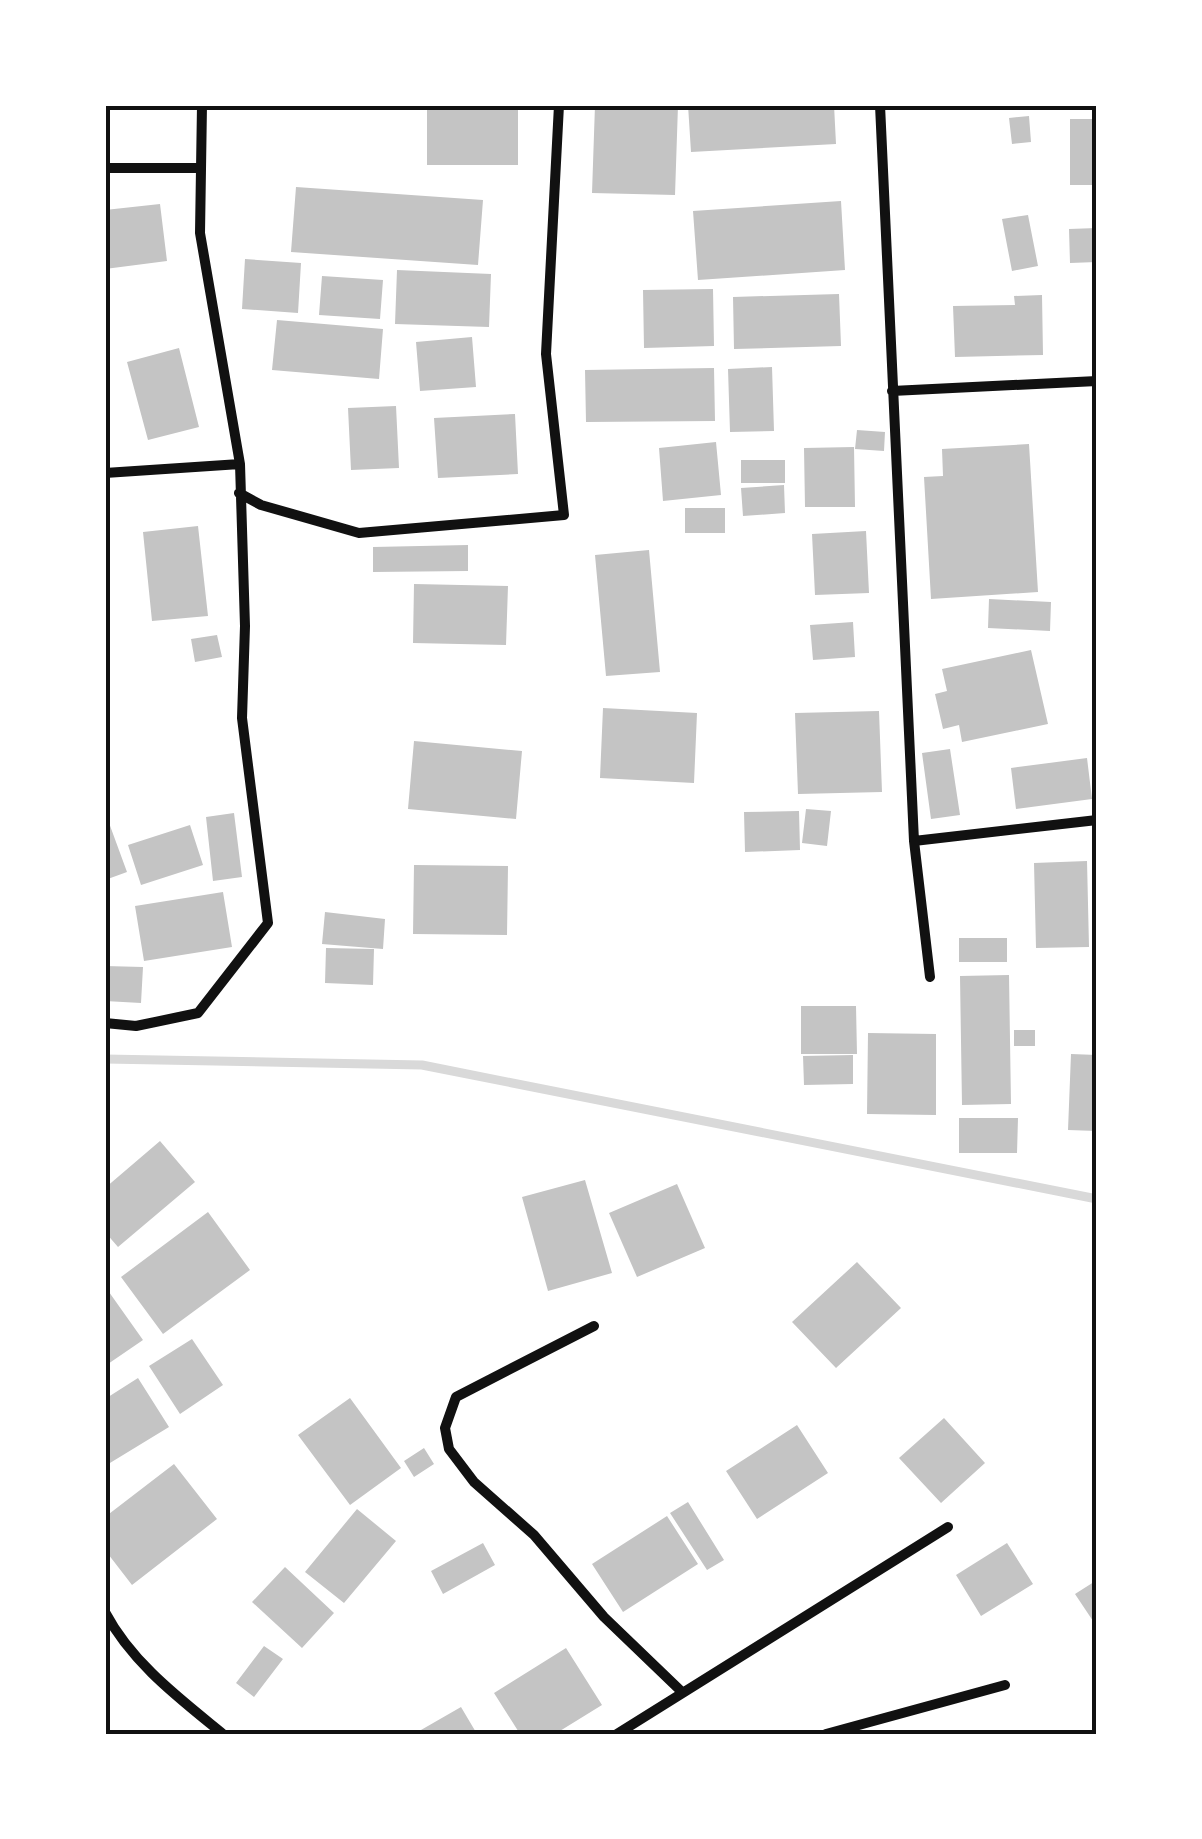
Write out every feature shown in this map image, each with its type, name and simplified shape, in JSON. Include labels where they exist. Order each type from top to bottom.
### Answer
[{"type":"street","points":[[105,1023],[136,1026],[198,1014],[268,923],[242,718],[245,626],[240,464],[200,233],[202,105]]},
{"type":"street","points":[[239,494],[261,505],[360,532],[564,514],[546,354],[559,105]]},
{"type":"street","points":[[880,105],[914,841],[930,977]]},
{"type":"street","points":[[105,168],[200,168]]},
{"type":"street","points":[[892,392],[1097,381]]},
{"type":"street","points":[[105,474],[240,464]]},
{"type":"street","points":[[914,841],[1097,820]]},
{"type":"street","points":[[594,1326],[456,1397],[445,1428],[450,1449],[474,1482],[534,1535],[604,1617],[682,1692]]},
{"type":"street","points":[[617,1734],[948,1527]]},
{"type":"street","points":[[105,1612],[110,1632],[160,1682],[223,1734]]},
{"type":"street","points":[[826,1734],[1005,1686]]},
{"type":"building","points":[[595,105],[678,105],[675,195],[592,193]]},
{"type":"building","points":[[688,105],[834,105],[836,144],[691,152]]},
{"type":"building","points":[[427,109],[518,109],[518,165],[427,165]]},
{"type":"building","points":[[1029,116],[1031,142],[1012,144],[1009,118]]},
{"type":"building","points":[[1070,119],[1097,119],[1097,185],[1070,185]]},
{"type":"building","points":[[296,187],[483,200],[478,265],[291,252]]},
{"type":"building","points":[[841,201],[845,270],[698,280],[693,211]]},
{"type":"building","points":[[160,204],[167,261],[105,269],[105,210]]},
{"type":"building","points":[[1028,215],[1038,266],[1012,271],[1002,219]]},
{"type":"building","points":[[1097,228],[1097,262],[1070,263],[1069,229]]},
{"type":"building","points":[[245,259],[301,263],[298,313],[242,309]]},
{"type":"building","points":[[397,270],[491,274],[489,327],[395,324]]},
{"type":"building","points":[[322,276],[383,280],[380,319],[319,315]]},
{"type":"building","points":[[713,289],[714,346],[644,348],[643,290]]},
{"type":"building","points":[[839,294],[841,346],[734,349],[733,297]]},
{"type":"building","points":[[1042,295],[1043,355],[955,357],[953,306],[1015,305],[1014,296]]},
{"type":"building","points":[[277,320],[383,329],[379,379],[272,370]]},
{"type":"building","points":[[472,337],[476,387],[420,391],[416,342]]},
{"type":"building","points":[[179,348],[199,427],[148,440],[127,362]]},
{"type":"building","points":[[772,367],[774,431],[730,432],[728,369]]},
{"type":"building","points":[[714,368],[715,421],[586,422],[585,370]]},
{"type":"building","points":[[396,406],[399,468],[351,470],[348,408]]},
{"type":"building","points":[[515,414],[518,474],[438,478],[434,418]]},
{"type":"building","points":[[857,430],[885,432],[884,451],[855,449]]},
{"type":"building","points":[[716,442],[721,495],[663,501],[659,448]]},
{"type":"building","points":[[1029,444],[1038,592],[931,599],[924,477],[943,476],[942,449]]},
{"type":"building","points":[[854,447],[855,507],[805,507],[804,448]]},
{"type":"building","points":[[741,460],[785,460],[785,483],[741,483]]},
{"type":"building","points":[[784,485],[785,513],[743,516],[741,488]]},
{"type":"building","points":[[685,508],[725,508],[725,533],[685,533]]},
{"type":"building","points":[[198,526],[208,616],[152,621],[143,532]]},
{"type":"building","points":[[866,531],[869,593],[815,595],[812,534]]},
{"type":"building","points":[[468,545],[468,571],[373,572],[373,547]]},
{"type":"building","points":[[649,550],[660,672],[606,676],[595,555]]},
{"type":"building","points":[[414,584],[508,586],[506,645],[413,643]]},
{"type":"building","points":[[989,599],[1051,602],[1050,631],[988,628]]},
{"type":"building","points":[[853,622],[855,657],[813,660],[810,625]]},
{"type":"building","points":[[217,635],[222,657],[195,662],[191,639]]},
{"type":"building","points":[[1031,650],[1048,724],[962,742],[959,725],[943,729],[935,694],[947,691],[942,669]]},
{"type":"building","points":[[603,708],[697,713],[694,783],[600,778]]},
{"type":"building","points":[[879,711],[882,792],[798,794],[795,713]]},
{"type":"building","points":[[414,741],[522,751],[516,819],[408,809]]},
{"type":"building","points":[[950,749],[960,815],[931,819],[922,753]]},
{"type":"building","points":[[1087,758],[1092,799],[1016,809],[1011,768]]},
{"type":"building","points":[[806,809],[831,811],[827,846],[802,843]]},
{"type":"building","points":[[799,811],[800,850],[745,852],[744,812]]},
{"type":"building","points":[[105,812],[127,872],[105,880]]},
{"type":"building","points":[[234,813],[242,877],[213,881],[206,817]]},
{"type":"building","points":[[190,825],[203,865],[141,885],[128,845]]},
{"type":"building","points":[[1087,861],[1089,947],[1036,948],[1034,863]]},
{"type":"building","points":[[414,865],[508,866],[507,935],[413,934]]},
{"type":"building","points":[[223,892],[232,947],[144,961],[135,906]]},
{"type":"building","points":[[325,912],[385,919],[383,949],[322,944]]},
{"type":"building","points":[[959,938],[1007,938],[1007,962],[959,962]]},
{"type":"building","points":[[326,948],[374,949],[373,985],[325,983]]},
{"type":"building","points":[[105,966],[143,967],[141,1003],[105,1001]]},
{"type":"building","points":[[1009,975],[1011,1104],[962,1105],[960,976]]},
{"type":"building","points":[[801,1006],[856,1006],[857,1054],[801,1054]]},
{"type":"building","points":[[1014,1030],[1035,1030],[1035,1046],[1014,1046]]},
{"type":"building","points":[[868,1033],[936,1034],[936,1115],[867,1114]]},
{"type":"building","points":[[1071,1054],[1097,1055],[1097,1131],[1068,1130]]},
{"type":"building","points":[[853,1055],[853,1084],[804,1085],[803,1056]]},
{"type":"building","points":[[959,1118],[1018,1118],[1017,1153],[959,1153]]},
{"type":"building","points":[[160,1141],[195,1182],[118,1247],[105,1232],[105,1188]]},
{"type":"building","points":[[585,1180],[612,1273],[548,1291],[522,1197]]},
{"type":"building","points":[[677,1184],[705,1248],[637,1277],[609,1213]]},
{"type":"building","points":[[208,1212],[250,1270],[163,1334],[121,1277]]},
{"type":"building","points":[[857,1262],[901,1308],[836,1368],[792,1322]]},
{"type":"building","points":[[109,1292],[143,1340],[105,1366],[105,1295]]},
{"type":"building","points":[[192,1339],[223,1385],[180,1414],[149,1366]]},
{"type":"building","points":[[138,1378],[169,1427],[105,1466],[105,1399]]},
{"type":"building","points":[[350,1398],[401,1468],[350,1505],[298,1435]]},
{"type":"building","points":[[944,1418],[985,1463],[941,1503],[899,1458]]},
{"type":"building","points":[[797,1425],[828,1473],[757,1519],[726,1471]]},
{"type":"building","points":[[424,1448],[434,1464],[414,1477],[404,1461]]},
{"type":"building","points":[[174,1464],[217,1519],[132,1585],[105,1550],[105,1517]]},
{"type":"building","points":[[688,1502],[724,1560],[707,1570],[670,1513]]},
{"type":"building","points":[[357,1509],[396,1541],[344,1603],[305,1572]]},
{"type":"building","points":[[667,1516],[698,1564],[623,1612],[592,1564]]},
{"type":"building","points":[[483,1543],[495,1565],[443,1594],[431,1571]]},
{"type":"building","points":[[1007,1543],[1033,1584],[981,1616],[956,1575]]},
{"type":"building","points":[[285,1567],[334,1613],[302,1648],[252,1602]]},
{"type":"building","points":[[1097,1580],[1097,1627],[1075,1594]]},
{"type":"building","points":[[264,1646],[283,1659],[254,1697],[236,1683]]},
{"type":"building","points":[[566,1648],[602,1705],[555,1734],[520,1734],[494,1693]]},
{"type":"building","points":[[461,1707],[477,1734],[414,1734]]},
{"type":"waterway","points":[[105,1059],[422,1065],[1097,1199]]}]
